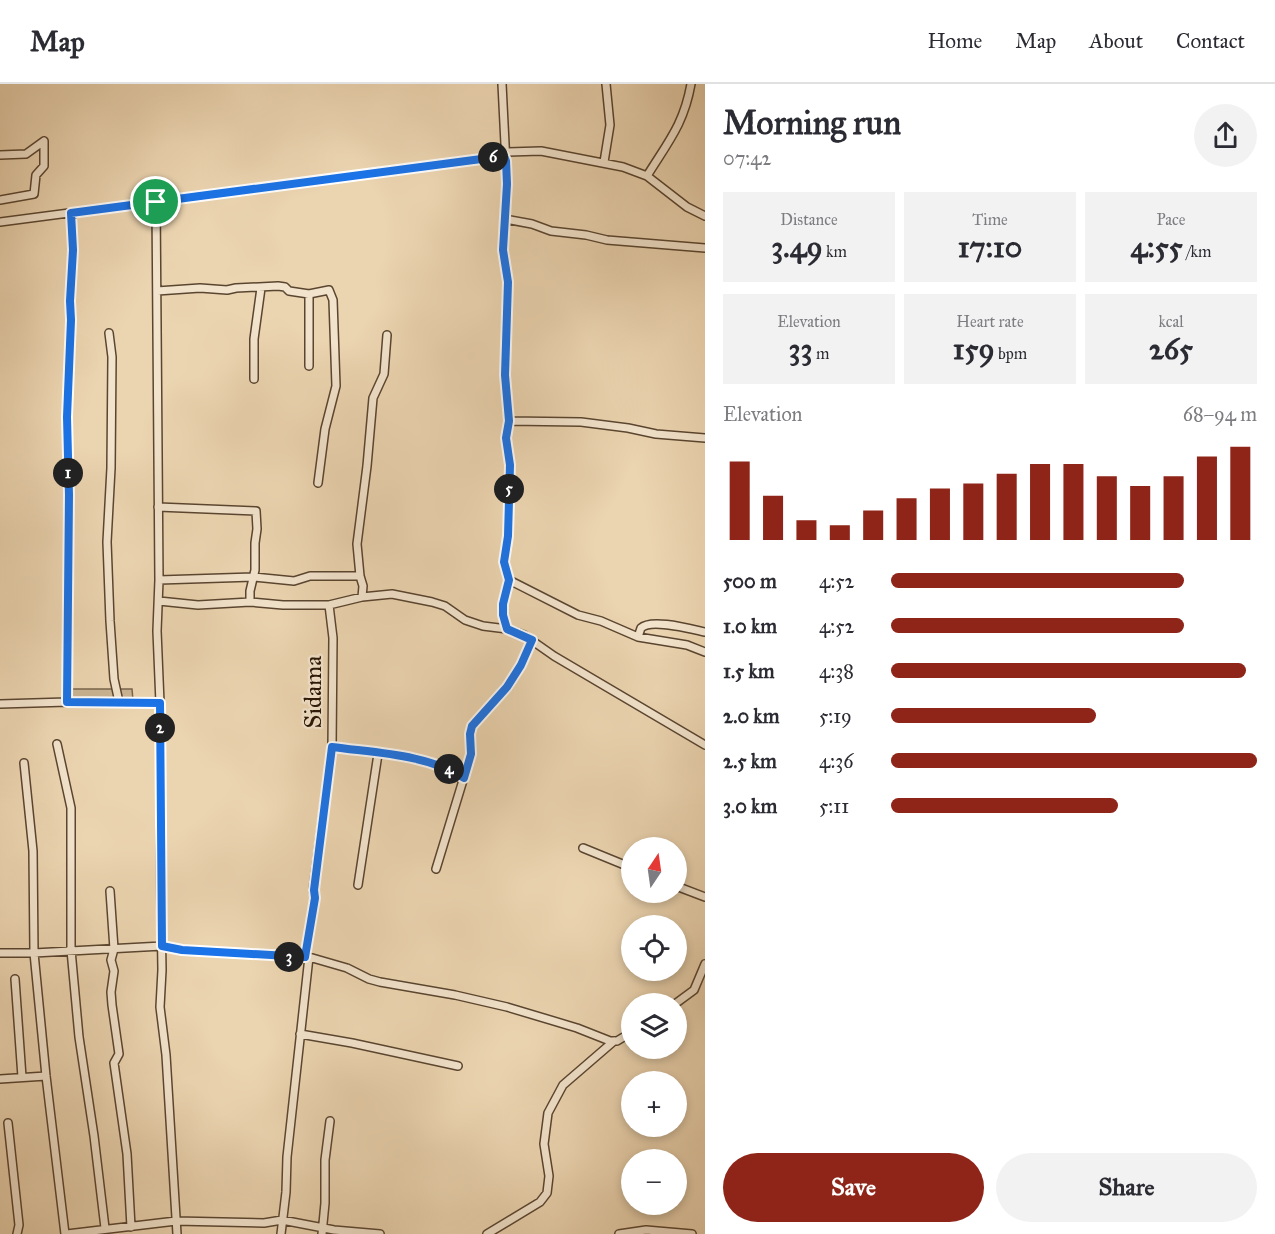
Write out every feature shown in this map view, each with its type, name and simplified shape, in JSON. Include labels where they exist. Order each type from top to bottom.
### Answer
[{"type":"street","points":[[502,84],[507,184],[503,250],[508,282],[505,375],[509,421],[506,438],[510,465],[508,536],[504,562],[509,580],[503,604],[507,629]]},
{"type":"street","points":[[604,162],[610,126],[606,84]]},
{"type":"street","points":[[647,176],[676,131],[684,114],[691,84]]},
{"type":"street","points":[[0,155],[26,154],[44,141],[44,166],[36,176],[34,194],[0,200]]},
{"type":"street","points":[[0,222],[504,156],[507,152],[512,151],[526,153],[541,151],[623,167],[647,176],[687,207],[705,216]]},
{"type":"street","points":[[156,202],[159,580],[157,632],[160,703],[162,946],[160,1007],[166,1055],[177,1234]]},
{"type":"street","points":[[67,702],[69,495],[67,417],[73,250],[71,213]]},
{"type":"street","points":[[505,219],[532,224],[551,231],[607,240],[705,248]]},
{"type":"street","points":[[157,291],[285,287],[289,291],[309,294],[329,290],[333,300],[336,386],[325,429],[318,483]]},
{"type":"street","points":[[254,379],[254,339],[261,288]]},
{"type":"street","points":[[309,294],[309,366]]},
{"type":"street","points":[[109,333],[112,357],[108,550],[114,679],[119,702]]},
{"type":"street","points":[[362,597],[363,586],[357,544],[368,466],[373,398],[384,374],[387,335]]},
{"type":"street","points":[[509,421],[581,422],[656,434],[705,438]]},
{"type":"street","points":[[158,507],[256,511],[257,529],[250,602]]},
{"type":"street","points":[[159,580],[253,577],[294,581],[310,576],[360,576]]},
{"type":"street","points":[[509,580],[578,615],[601,621],[638,638],[687,645],[705,652]]},
{"type":"street","points":[[159,601],[198,604],[250,602],[329,605],[362,597],[392,594],[432,602],[445,606],[465,620],[483,626],[507,629],[532,640],[554,656],[705,745]]},
{"type":"street","name":"Sidama","points":[[281,1234],[314,890],[332,747],[333,638],[329,605]]},
{"type":"street","points":[[638,638],[641,628],[648,624],[676,626],[705,632]]},
{"type":"street","points":[[436,869],[471,754],[472,726],[507,687],[521,665],[532,640]]},
{"type":"street","points":[[0,704],[160,703]]},
{"type":"street","points":[[57,744],[71,808],[71,950],[79,1037],[105,1228]]},
{"type":"street","points":[[332,747],[405,758],[449,769],[464,778]]},
{"type":"street","points":[[358,885],[378,754]]},
{"type":"street","points":[[24,763],[33,851],[34,953],[46,1076],[66,1234],[176,1221],[264,1223],[282,1220],[322,1231],[380,1234]]},
{"type":"street","points":[[583,848],[621,864]]},
{"type":"street","points":[[687,890],[705,897]]},
{"type":"street","points":[[110,891],[114,948],[111,960],[114,971],[111,992],[119,1054],[114,1063],[127,1154],[131,1227]]},
{"type":"street","points":[[0,953],[162,946],[182,950],[307,957],[347,968],[369,979],[507,1007],[614,1041]]},
{"type":"street","points":[[687,995],[694,990],[705,964]]},
{"type":"street","points":[[15,979],[22,1077]]},
{"type":"street","points":[[300,1034],[459,1066]]},
{"type":"street","points":[[487,1234],[540,1202],[547,1193],[549,1176],[544,1144],[548,1113],[563,1085],[621,1038]]},
{"type":"street","points":[[0,1079],[46,1076]]},
{"type":"street","points":[[322,1231],[325,1203],[325,1160],[330,1121]]},
{"type":"street","points":[[8,1123],[19,1225],[17,1234]]},
{"type":"street","points":[[619,1234],[646,1230],[693,1234]]},
{"type":"shaded area","points":[[72,689],[132,689],[133,700],[72,700]]},
{"type":"route","points":[[504,156],[506,161],[503,250],[508,282],[505,375],[509,421],[506,438],[510,465],[508,536],[504,551],[504,562],[509,580],[503,604],[503,615],[507,629],[532,640],[521,665],[507,687],[472,726],[471,754],[464,778],[449,769],[426,763],[332,747],[314,890],[315,898],[305,957],[182,950],[162,946],[160,703],[67,702],[69,495],[67,417],[73,250],[71,213],[156,202],[504,156]]}]
